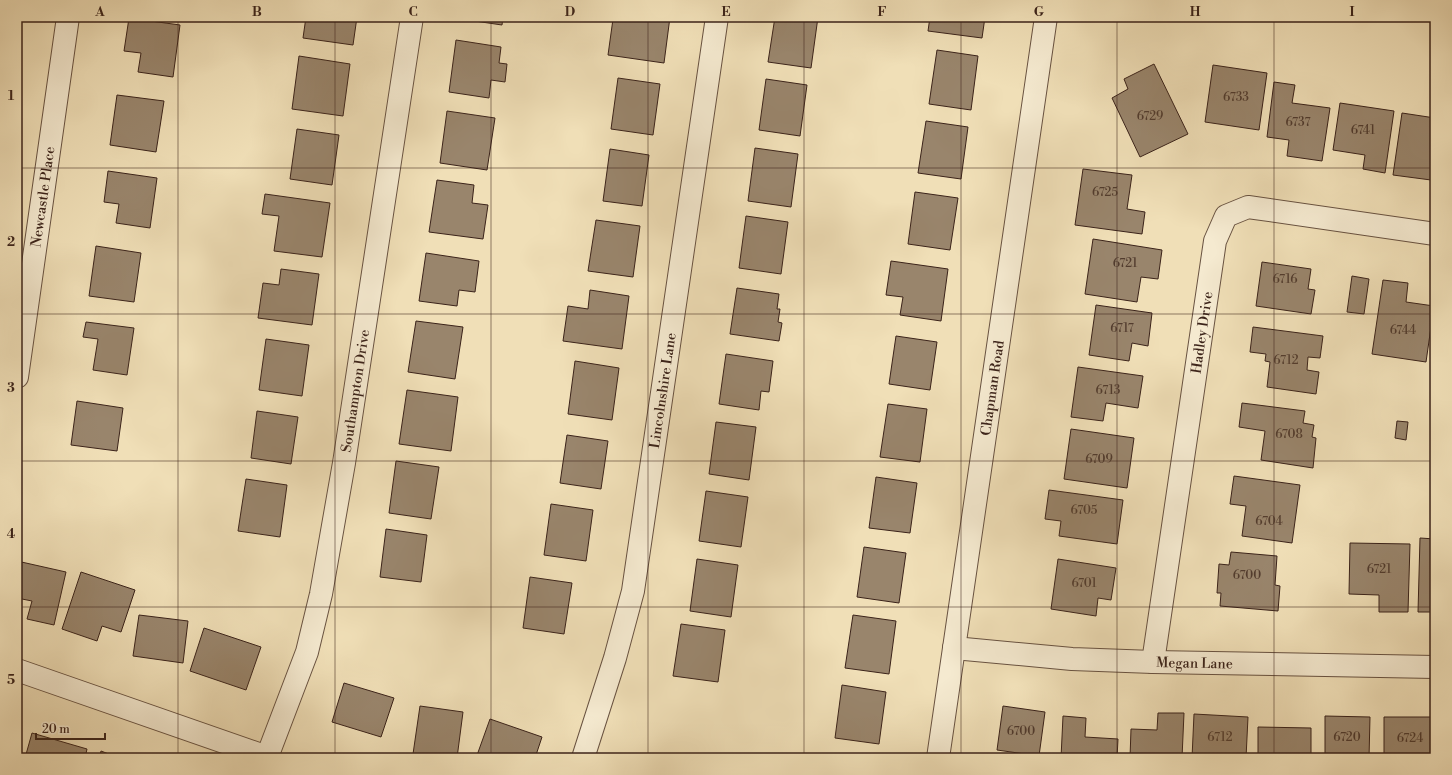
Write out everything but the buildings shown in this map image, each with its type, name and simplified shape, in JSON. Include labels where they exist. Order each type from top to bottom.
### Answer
[{"type":"street","name":"Newcastle Place","points":[[17,378],[68,17]]},
{"type":"street","name":"Southampton Drive","points":[[269,757],[307,652],[321,594],[344,463],[412,17]]},
{"type":"street","name":"Lincolnshire Lane","points":[[583,758],[615,658],[633,591],[717,17]]},
{"type":"street","name":"Chapman Road","points":[[938,758],[1046,17]]},
{"type":"street","name":"Hadley Drive","points":[[1153,662],[1215,241],[1226,216],[1248,207],[1435,234]]},
{"type":"street","name":"Megan Lane","points":[[954,648],[1072,659],[1153,662],[1435,666]]},
{"type":"street","points":[[17,670],[269,757]]}]
